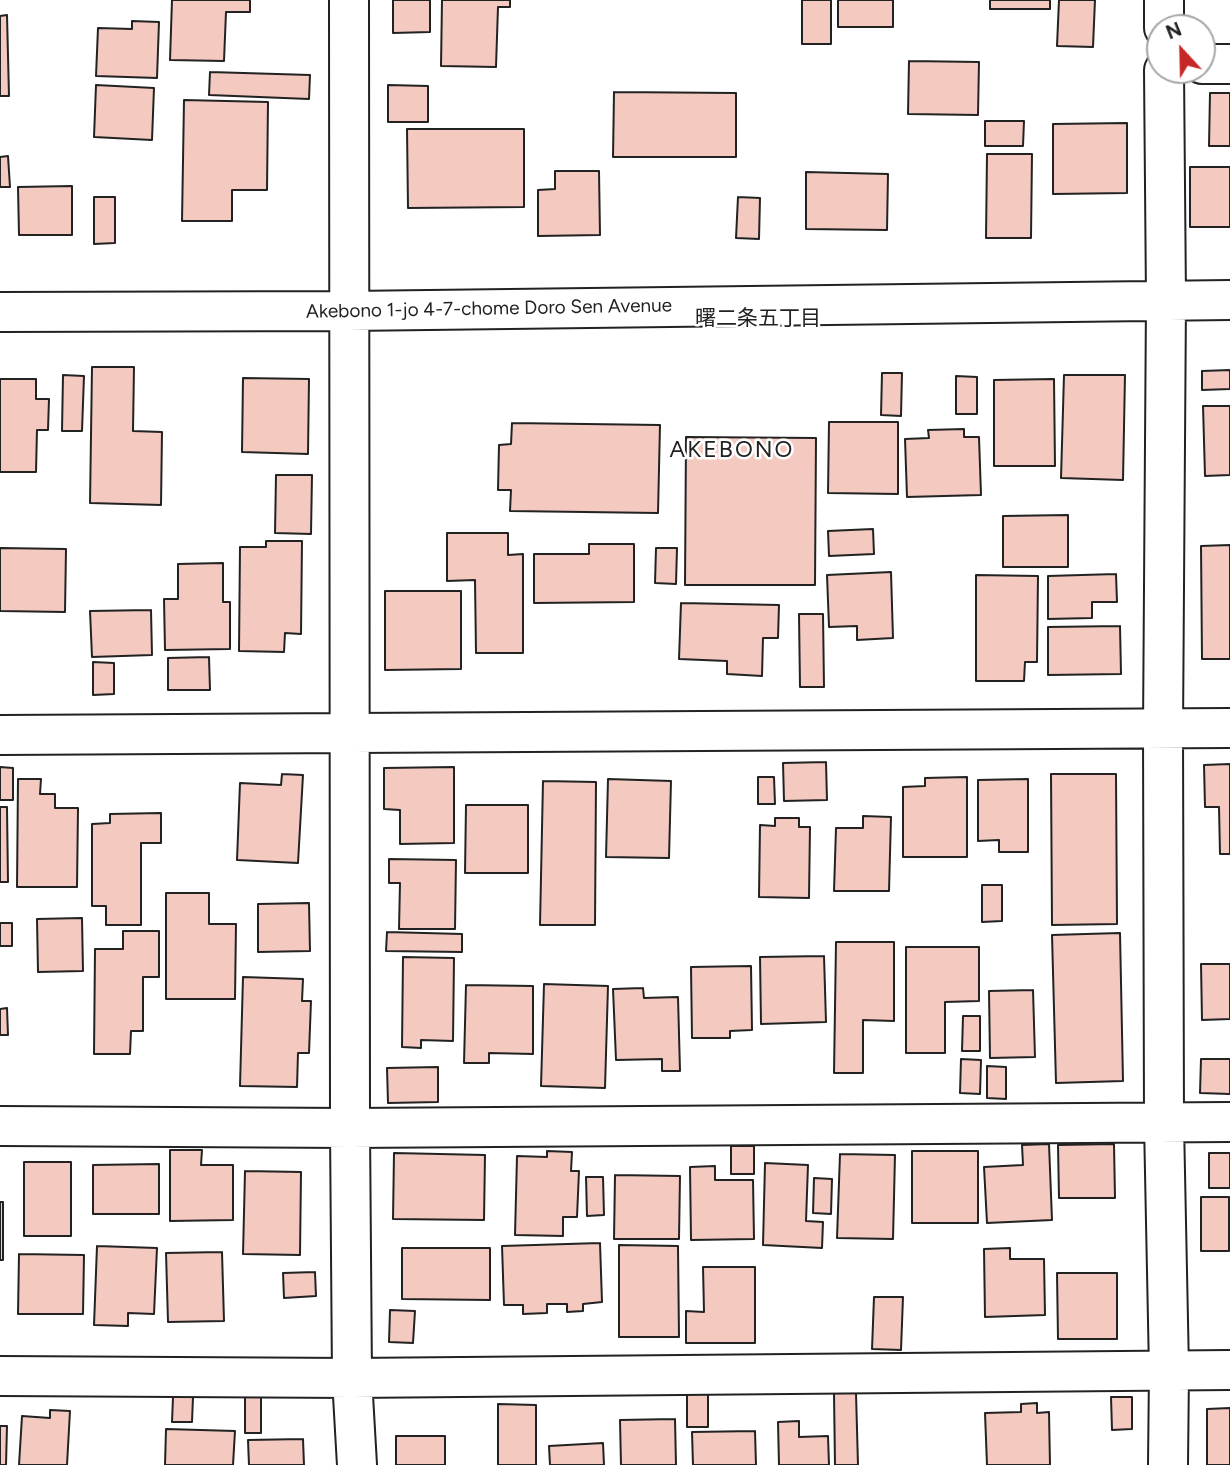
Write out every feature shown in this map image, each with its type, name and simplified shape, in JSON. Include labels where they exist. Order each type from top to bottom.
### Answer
[{"type":"street","points":[[349,0],[350,1128],[352,1378],[357,1465]]},
{"type":"street","points":[[1164,84],[1164,1123],[1169,1370],[1168,1465]]},
{"type":"street","name":"Akebono 1-jo 4-7-chome Doro Sen Avenue","points":[[0,312],[349,311],[1230,300]]},
{"type":"street","points":[[0,735],[1230,728]]},
{"type":"street","points":[[0,1126],[350,1128],[1230,1122]]},
{"type":"street","points":[[0,1376],[352,1378],[1230,1370]]},
{"type":"building","points":[[172,0],[250,0],[250,12],[226,12],[224,61],[170,60]]},
{"type":"building","points":[[393,0],[430,0],[430,32],[393,33]]},
{"type":"building","points":[[442,0],[510,0],[510,7],[498,7],[496,67],[441,66]]},
{"type":"building","points":[[802,0],[831,0],[831,44],[802,44]]},
{"type":"building","points":[[838,0],[893,0],[893,27],[838,27]]},
{"type":"building","points":[[990,0],[1050,0],[1050,9],[990,9]]},
{"type":"building","points":[[1059,0],[1095,0],[1093,47],[1057,46]]},
{"type":"building","points":[[7,15],[9,96],[0,96],[0,16]]},
{"type":"building","points":[[132,21],[159,22],[157,78],[96,76],[98,28],[132,29]]},
{"type":"building","points":[[909,61],[979,62],[978,115],[908,114]]},
{"type":"building","points":[[210,72],[310,75],[309,99],[209,95]]},
{"type":"building","points":[[96,85],[154,88],[152,140],[94,137]]},
{"type":"building","points":[[388,85],[428,86],[428,122],[388,122]]},
{"type":"building","points":[[614,92],[736,93],[736,157],[613,157]]},
{"type":"building","points":[[1210,93],[1230,93],[1230,146],[1209,146]]},
{"type":"building","points":[[184,100],[268,102],[267,190],[232,190],[232,221],[182,221]]},
{"type":"building","points":[[985,121],[1024,121],[1023,146],[985,146]]},
{"type":"building","points":[[1127,123],[1127,193],[1053,194],[1053,124]]},
{"type":"building","points":[[407,129],[524,129],[524,207],[408,208]]},
{"type":"building","points":[[987,154],[1032,154],[1031,238],[986,238]]},
{"type":"building","points":[[8,156],[10,187],[0,187],[0,157]]},
{"type":"building","points":[[1190,167],[1230,167],[1230,227],[1190,227]]},
{"type":"building","points":[[555,171],[599,171],[600,235],[538,236],[538,190],[555,189]]},
{"type":"building","points":[[806,172],[888,174],[887,230],[806,229]]},
{"type":"building","points":[[72,186],[72,235],[19,235],[18,187]]},
{"type":"building","points":[[94,197],[115,197],[115,243],[94,244]]},
{"type":"building","points":[[738,197],[760,198],[759,239],[736,238]]},
{"type":"building","points":[[92,367],[134,367],[133,431],[162,432],[161,505],[90,503]]},
{"type":"building","points":[[1230,370],[1230,389],[1202,390],[1202,371]]},
{"type":"building","points":[[882,373],[902,373],[901,416],[881,415]]},
{"type":"building","points":[[63,375],[84,376],[82,431],[62,431]]},
{"type":"building","points":[[1064,375],[1125,375],[1123,480],[1061,478]]},
{"type":"building","points":[[956,376],[977,377],[977,414],[956,414]]},
{"type":"building","points":[[243,378],[309,379],[308,454],[242,452]]},
{"type":"building","points":[[0,379],[36,379],[36,399],[49,399],[48,430],[37,430],[36,472],[0,472]]},
{"type":"building","points":[[1054,379],[1055,466],[994,466],[994,380]]},
{"type":"building","points":[[1203,406],[1230,406],[1230,475],[1205,476]]},
{"type":"building","points":[[829,422],[898,422],[898,494],[828,493]]},
{"type":"building","points":[[512,423],[660,425],[658,513],[510,511],[511,490],[498,490],[499,445],[511,444]]},
{"type":"building","points":[[964,429],[964,437],[979,437],[981,495],[907,497],[905,439],[929,438],[928,430]]},
{"type":"building","points":[[686,437],[816,438],[815,585],[685,585]]},
{"type":"building","points":[[276,475],[312,475],[311,534],[275,533]]},
{"type":"building","points":[[1068,515],[1068,567],[1003,567],[1003,516]]},
{"type":"building","points":[[873,529],[874,554],[829,556],[828,531]]},
{"type":"building","points":[[447,533],[508,533],[508,555],[523,554],[523,653],[476,653],[475,580],[447,581]]},
{"type":"building","points":[[266,541],[302,541],[301,634],[285,633],[284,652],[239,651],[240,547],[266,547]]},
{"type":"building","points":[[589,544],[634,544],[634,602],[534,603],[534,554],[589,554]]},
{"type":"building","points":[[1230,545],[1230,659],[1202,659],[1201,546]]},
{"type":"building","points":[[0,548],[66,549],[65,612],[0,611]]},
{"type":"building","points":[[656,548],[677,548],[676,584],[655,583]]},
{"type":"building","points":[[223,563],[223,602],[230,602],[230,649],[165,650],[164,599],[178,599],[178,564]]},
{"type":"building","points":[[891,572],[893,638],[857,640],[857,626],[829,627],[827,575]]},
{"type":"building","points":[[1116,574],[1117,602],[1092,602],[1092,618],[1048,619],[1048,576]]},
{"type":"building","points":[[976,575],[1038,576],[1037,662],[1025,662],[1024,681],[976,681]]},
{"type":"building","points":[[385,591],[461,591],[461,669],[385,670]]},
{"type":"building","points":[[681,603],[779,605],[778,638],[763,638],[762,676],[727,674],[727,661],[679,659]]},
{"type":"building","points":[[151,610],[152,655],[92,657],[90,611]]},
{"type":"building","points":[[799,614],[823,614],[824,687],[800,687]]},
{"type":"building","points":[[1120,626],[1121,674],[1048,675],[1048,627]]},
{"type":"building","points":[[209,657],[210,690],[168,690],[168,658]]},
{"type":"building","points":[[93,662],[114,663],[114,694],[93,695]]},
{"type":"building","points":[[826,762],[827,800],[784,801],[783,763]]},
{"type":"building","points":[[1230,764],[1230,854],[1220,854],[1219,807],[1205,807],[1204,765]]},
{"type":"building","points":[[0,767],[13,768],[13,800],[0,800]]},
{"type":"building","points":[[454,767],[454,843],[400,844],[400,810],[384,809],[384,768]]},
{"type":"building","points":[[282,774],[303,775],[298,863],[237,860],[240,783],[281,785]]},
{"type":"building","points":[[1051,774],[1116,774],[1117,924],[1052,925]]},
{"type":"building","points":[[758,777],[774,777],[775,804],[758,804]]},
{"type":"building","points":[[967,777],[967,857],[903,857],[903,787],[925,786],[925,778]]},
{"type":"building","points":[[18,779],[41,779],[40,794],[55,794],[55,808],[78,808],[77,887],[17,887]]},
{"type":"building","points":[[608,779],[671,781],[669,858],[606,857]]},
{"type":"building","points":[[1028,779],[1028,852],[999,852],[999,840],[978,841],[978,780]]},
{"type":"building","points":[[543,781],[596,782],[595,925],[540,925]]},
{"type":"building","points":[[466,805],[528,805],[528,873],[465,873]]},
{"type":"building","points":[[0,807],[7,807],[8,882],[0,882]]},
{"type":"building","points":[[161,813],[161,843],[141,843],[141,925],[106,925],[106,906],[92,906],[92,824],[110,823],[110,814]]},
{"type":"building","points":[[863,816],[891,817],[889,891],[834,891],[836,828],[863,828]]},
{"type":"building","points":[[775,818],[799,818],[799,827],[810,827],[809,898],[759,897],[760,825],[775,826]]},
{"type":"building","points":[[389,859],[456,860],[455,929],[399,929],[400,883],[389,883]]},
{"type":"building","points":[[982,885],[1002,885],[1002,921],[982,922]]},
{"type":"building","points":[[166,893],[209,893],[209,924],[236,924],[235,999],[166,999]]},
{"type":"building","points":[[309,903],[310,951],[258,952],[258,904]]},
{"type":"building","points":[[82,918],[83,971],[38,972],[37,919]]},
{"type":"building","points":[[0,923],[12,923],[12,946],[0,946]]},
{"type":"building","points":[[123,931],[159,931],[159,977],[143,977],[143,1031],[131,1031],[130,1054],[94,1054],[95,949],[123,949]]},
{"type":"building","points":[[387,932],[462,934],[462,952],[386,951]]},
{"type":"building","points":[[1120,933],[1123,1081],[1056,1083],[1052,935]]},
{"type":"building","points":[[836,942],[894,942],[894,1021],[863,1020],[863,1073],[834,1073]]},
{"type":"building","points":[[906,947],[979,947],[979,1001],[945,1002],[945,1053],[906,1053]]},
{"type":"building","points":[[824,956],[826,1022],[761,1024],[760,957]]},
{"type":"building","points":[[403,957],[454,958],[453,1041],[421,1040],[421,1048],[402,1047]]},
{"type":"building","points":[[1201,964],[1230,964],[1230,1019],[1202,1020]]},
{"type":"building","points":[[751,966],[752,1030],[730,1031],[730,1038],[692,1038],[691,967]]},
{"type":"building","points":[[243,977],[303,979],[302,1001],[311,1001],[309,1053],[298,1053],[297,1087],[240,1086]]},
{"type":"building","points":[[544,984],[608,986],[605,1088],[541,1086]]},
{"type":"building","points":[[466,985],[533,986],[533,1054],[489,1053],[489,1063],[464,1063]]},
{"type":"building","points":[[643,988],[644,998],[678,997],[680,1071],[662,1071],[662,1059],[616,1060],[613,989]]},
{"type":"building","points":[[1033,990],[1035,1057],[990,1058],[989,991]]},
{"type":"building","points":[[7,1008],[8,1035],[0,1035],[0,1009]]},
{"type":"building","points":[[963,1016],[980,1016],[980,1051],[962,1051]]},
{"type":"building","points":[[961,1059],[981,1060],[980,1094],[960,1093]]},
{"type":"building","points":[[1201,1059],[1230,1059],[1230,1094],[1200,1093]]},
{"type":"building","points":[[987,1066],[1006,1067],[1006,1099],[987,1098]]},
{"type":"building","points":[[438,1067],[438,1102],[388,1103],[387,1068]]},
{"type":"building","points":[[1049,1144],[1052,1220],[987,1223],[984,1167],[1023,1165],[1022,1145]]},
{"type":"building","points":[[1114,1144],[1115,1198],[1059,1198],[1058,1145]]},
{"type":"building","points":[[731,1146],[754,1146],[754,1174],[731,1174]]},
{"type":"building","points":[[170,1150],[202,1150],[201,1165],[233,1165],[233,1220],[170,1221]]},
{"type":"building","points":[[547,1151],[572,1152],[571,1171],[579,1171],[577,1217],[563,1217],[563,1236],[515,1235],[517,1156],[547,1157]]},
{"type":"building","points":[[912,1151],[978,1151],[978,1223],[912,1223]]},
{"type":"building","points":[[394,1153],[485,1155],[484,1220],[393,1219]]},
{"type":"building","points":[[1209,1153],[1230,1153],[1230,1188],[1209,1188]]},
{"type":"building","points":[[840,1154],[895,1155],[893,1239],[837,1238]]},
{"type":"building","points":[[24,1162],[71,1162],[71,1236],[24,1236]]},
{"type":"building","points":[[765,1163],[808,1165],[806,1221],[823,1222],[822,1248],[763,1245]]},
{"type":"building","points":[[159,1164],[159,1214],[93,1214],[93,1165]]},
{"type":"building","points":[[715,1166],[715,1180],[753,1180],[754,1239],[691,1240],[690,1167]]},
{"type":"building","points":[[245,1171],[301,1172],[300,1255],[243,1254]]},
{"type":"building","points":[[615,1175],[680,1176],[679,1239],[614,1239]]},
{"type":"building","points":[[586,1177],[603,1177],[604,1215],[587,1216]]},
{"type":"building","points":[[814,1178],[832,1179],[831,1214],[813,1213]]},
{"type":"building","points":[[1201,1197],[1229,1197],[1229,1251],[1201,1251]]},
{"type":"building","points":[[0,1202],[3,1202],[3,1260],[0,1260]]},
{"type":"building","points":[[600,1243],[602,1302],[583,1304],[583,1311],[567,1312],[567,1304],[547,1304],[547,1313],[523,1314],[523,1305],[504,1305],[502,1246]]},
{"type":"building","points":[[619,1245],[678,1246],[679,1337],[619,1337]]},
{"type":"building","points":[[97,1246],[157,1248],[154,1314],[128,1313],[128,1326],[94,1325]]},
{"type":"building","points":[[402,1248],[490,1248],[490,1300],[402,1299]]},
{"type":"building","points":[[1010,1248],[1010,1259],[1044,1259],[1045,1315],[985,1317],[984,1249]]},
{"type":"building","points":[[222,1252],[224,1321],[168,1322],[166,1253]]},
{"type":"building","points":[[19,1254],[84,1255],[83,1314],[18,1314]]},
{"type":"building","points":[[703,1267],[755,1267],[755,1343],[686,1343],[686,1311],[704,1312]]},
{"type":"building","points":[[315,1272],[316,1296],[284,1298],[283,1273]]},
{"type":"building","points":[[1057,1273],[1117,1273],[1117,1339],[1058,1339]]},
{"type":"building","points":[[874,1297],[903,1297],[901,1350],[872,1349]]},
{"type":"building","points":[[390,1310],[415,1311],[413,1343],[389,1342]]},
{"type":"building","points":[[687,1392],[708,1392],[708,1427],[687,1427]]},
{"type":"building","points":[[834,1393],[856,1393],[858,1465],[835,1465]]},
{"type":"building","points":[[245,1395],[261,1395],[261,1433],[245,1433]]},
{"type":"building","points":[[173,1397],[193,1397],[192,1422],[172,1422]]},
{"type":"building","points":[[1111,1397],[1132,1397],[1132,1429],[1112,1430]]},
{"type":"building","points":[[1037,1403],[1037,1413],[1049,1412],[1050,1465],[987,1465],[985,1413],[1021,1412],[1021,1404]]},
{"type":"building","points":[[498,1404],[536,1405],[536,1465],[498,1465]]},
{"type":"building","points":[[1230,1408],[1230,1465],[1207,1465],[1207,1409]]},
{"type":"building","points":[[50,1410],[70,1411],[67,1465],[19,1465],[22,1416],[50,1418]]},
{"type":"building","points":[[675,1419],[676,1465],[621,1465],[620,1420]]},
{"type":"building","points":[[799,1421],[799,1437],[828,1436],[829,1465],[779,1465],[778,1422]]},
{"type":"building","points":[[0,1426],[7,1426],[6,1465],[0,1465]]},
{"type":"building","points":[[166,1429],[235,1431],[233,1465],[165,1465]]},
{"type":"building","points":[[755,1431],[756,1465],[693,1465],[692,1432]]},
{"type":"building","points":[[396,1436],[445,1436],[445,1465],[396,1465]]},
{"type":"building","points":[[303,1439],[304,1465],[249,1465],[248,1440]]},
{"type":"building","points":[[603,1443],[604,1465],[550,1465],[549,1446]]},
{"type":"district","name":"曙二条五丁目","points":[[758,319]]},
{"type":"district","name":"AKEBONO","points":[[732,450]]}]
